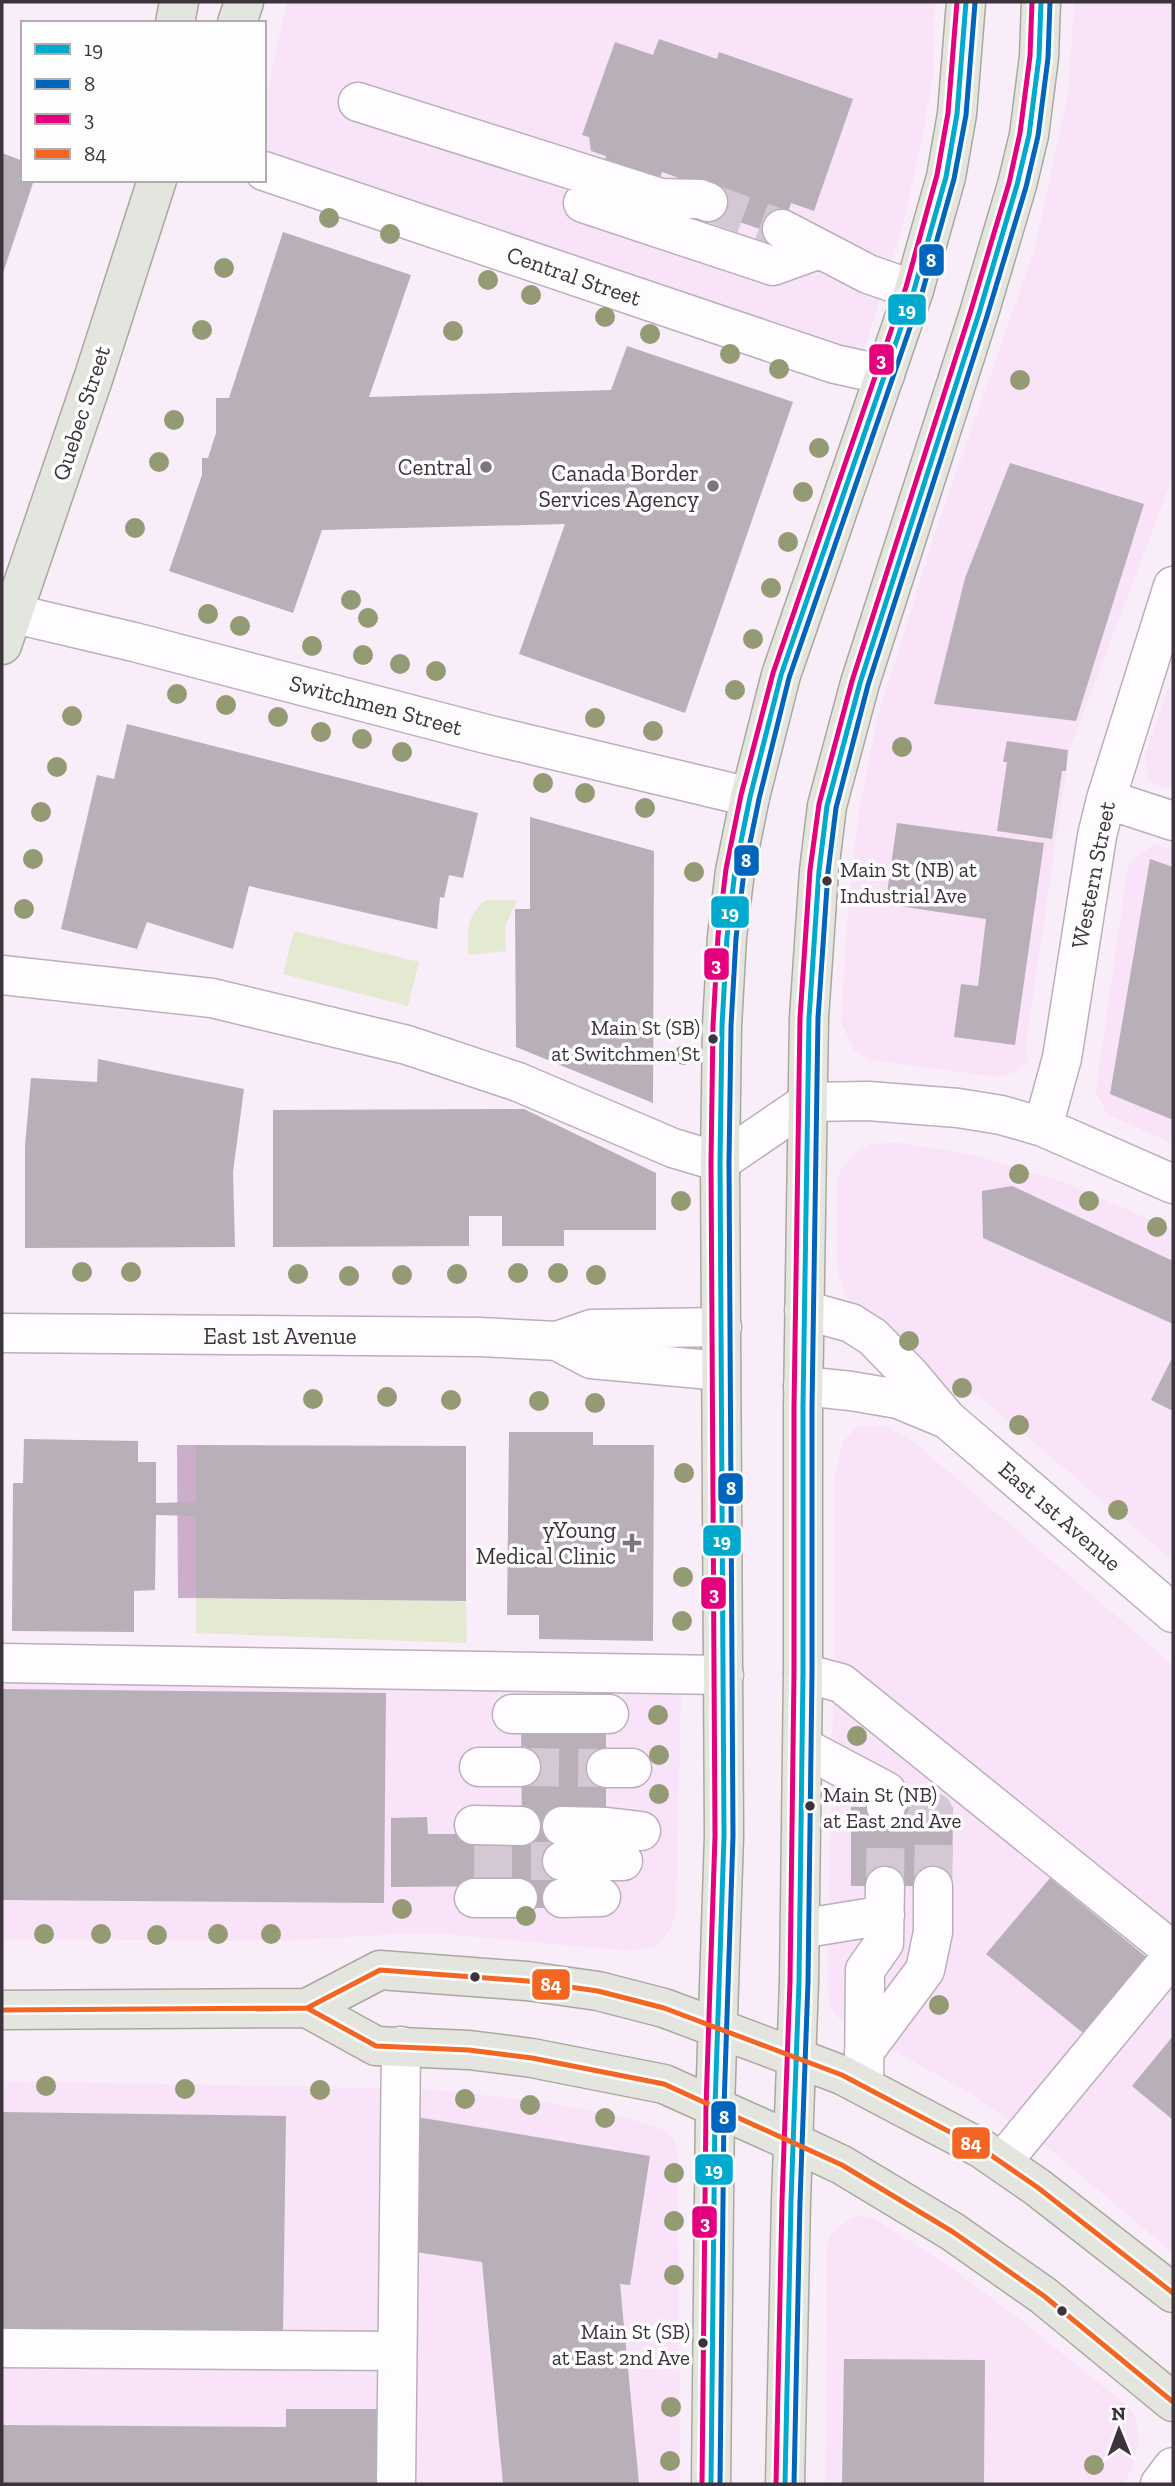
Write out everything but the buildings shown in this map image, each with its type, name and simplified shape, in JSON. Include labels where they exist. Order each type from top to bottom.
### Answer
[{"type":"main road","points":[[175,21],[179,2]]},
{"type":"main road","points":[[238,21],[244,2]]},
{"type":"main road","points":[[711,2484],[715,2107],[724,1850],[720,1162],[722,1026],[727,937],[735,871],[750,797],[782,675],[914,290],[946,177],[957,114],[966,2]]},
{"type":"main road","points":[[785,2484],[800,1929],[803,1386],[813,940],[827,806],[860,683],[979,313],[1017,185],[1029,135],[1039,57],[1041,2]]},
{"type":"main road","name":"Quebec Street","points":[[6,623],[156,182]]},
{"type":"main road","points":[[2,2010],[307,2008],[380,1970],[527,1981],[598,1992],[664,2008],[842,2075],[864,2069],[1037,2187],[1173,2293]]},
{"type":"main road","points":[[307,2008],[376,2046],[469,2050],[591,2068],[663,2084],[793,2142],[842,2165],[953,2232],[1044,2296],[1173,2402]]},
{"type":"street","points":[[358,102],[661,198],[708,202]]},
{"type":"street","name":"Central Street","points":[[266,173],[827,361],[885,375]]},
{"type":"street","points":[[583,203],[773,266],[820,249]]},
{"type":"street","points":[[782,229],[869,274],[914,290]]},
{"type":"street","name":"Western Street","points":[[1043,1127],[1061,1068],[1094,849],[1106,799],[1173,586]]},
{"type":"street","name":"Switchmen Street","points":[[6,623],[134,642],[486,734],[750,797]]},
{"type":"street","points":[[1106,799],[1173,821]]},
{"type":"street","points":[[2,975],[212,998],[407,1045],[518,1082],[673,1148],[720,1162],[808,1102],[856,1100],[958,1108],[1001,1115],[1043,1127],[1173,1184]]},
{"type":"street","name":"East 1st Avenue","points":[[804,1310],[851,1323],[873,1337],[947,1419],[1173,1613]]},
{"type":"street","name":"East 1st Avenue","points":[[2,1334],[480,1337],[557,1341],[592,1329],[722,1327]]},
{"type":"street","name":"East 1st Avenue","points":[[557,1341],[591,1359],[721,1371]]},
{"type":"street","name":"East 1st Avenue","points":[[803,1386],[898,1399],[947,1419]]},
{"type":"street","points":[[2,1662],[724,1675]]},
{"type":"street","points":[[803,1673],[841,1683],[1173,1953],[1002,2162]]},
{"type":"street","points":[[512,1714],[609,1714]]},
{"type":"street","points":[[803,1747],[895,1802]]},
{"type":"street","points":[[479,1767],[521,1767]]},
{"type":"street","points":[[474,1825],[521,1826]]},
{"type":"street","points":[[601,1897],[562,1862],[632,1846]]},
{"type":"street","points":[[800,1929],[903,1893]]},
{"type":"street","points":[[864,2069],[865,1970],[884,1943],[903,1893]]},
{"type":"street","points":[[864,2069],[925,1970],[933,1932],[903,1893]]},
{"type":"street","points":[[474,1898],[518,1898]]},
{"type":"street","points":[[396,2484],[401,2046]]},
{"type":"street","points":[[2,2348],[397,2351]]},
{"type":"street","points":[[1160,2484],[1173,2468]]},
{"type":"shaded area","points":[[287,2],[935,2],[933,74],[924,128],[904,221],[863,353],[266,161],[266,96]]},
{"type":"shaded area","points":[[1074,2],[1173,2],[1173,476],[1069,751],[1025,1049],[1028,1060],[1013,1073],[998,1077],[870,1060],[855,1052],[841,1022],[848,913],[858,818],[877,719],[934,536],[1034,251],[1069,90]]},
{"type":"shaded area","points":[[1173,673],[1173,790],[1154,784],[1149,779],[1145,755]]},
{"type":"shaded area","points":[[1154,844],[1173,850],[1173,1144],[1107,1114],[1096,1092],[1128,864]]},
{"type":"shaded area","points":[[901,1143],[974,1155],[1066,1183],[1173,1230],[1173,1561],[978,1395],[957,1396],[847,1299],[838,1273],[837,1182],[840,1171],[857,1151],[872,1144]]},
{"type":"shaded area","points":[[858,1425],[885,1426],[914,1442],[1173,1665],[1173,2253],[1048,2148],[968,2092],[850,2026],[836,2016],[830,2005],[828,1990],[834,1480],[843,1442]]},
{"type":"shaded area","points":[[177,1445],[196,1445],[196,1598],[178,1598]]},
{"type":"shaded area","points":[[2,1678],[681,1692],[676,1910],[671,1929],[661,1942],[653,1947],[631,1951],[442,1934],[281,1941],[2,1939]]},
{"type":"shaded area","points":[[2,2081],[428,2089],[546,2102],[631,2119],[663,2130],[673,2139],[678,2152],[680,2484],[2,2484]]},
{"type":"shaded area","points":[[852,2218],[873,2218],[943,2262],[1130,2408],[1136,2419],[1138,2442],[1132,2469],[1124,2484],[825,2484],[827,2250],[829,2238],[834,2231]]},
{"type":"green space","points":[[486,900],[517,900],[505,926],[506,951],[469,955],[471,917]]},
{"type":"green space","points":[[294,931],[419,962],[408,1006],[283,974]]},
{"type":"green space","points":[[196,1598],[466,1601],[467,1643],[196,1633]]},
{"type":"tunnel","points":[[708,202],[782,229]]},
{"type":"tunnel","points":[[521,1767],[606,1768]]},
{"type":"tunnel","points":[[912,1802],[934,1812],[933,1886]]},
{"type":"tunnel","points":[[885,1886],[886,1807]]},
{"type":"tunnel","points":[[474,1861],[562,1861]]},
{"type":"transit line","name":"3","points":[[702,2484],[706,2107],[715,1836],[711,1162],[713,1026],[718,936],[726,869],[741,795],[773,673],[906,287],[937,175],[948,113],[957,2]]},
{"type":"transit line","name":"19","points":[[711,2484],[715,2107],[724,1836],[720,1162],[722,1026],[727,937],[735,871],[750,797],[781,675],[914,290],[946,177],[957,114],[966,2]]},
{"type":"transit line","name":"3","points":[[776,2484],[790,1982],[800,1018],[810,870],[819,804],[852,681],[1009,183],[1020,133],[1030,56],[1032,2]]},
{"type":"transit line","name":"19","points":[[785,2484],[799,1982],[809,1018],[819,871],[827,806],[860,683],[979,313],[1017,185],[1029,135],[1039,57],[1041,2]]},
{"type":"transit line","name":"8","points":[[794,2484],[808,1982],[818,1018],[828,872],[836,808],[868,685],[1026,187],[1038,136],[1048,58],[1050,2]]},
{"type":"transit line","name":"8","points":[[720,2484],[724,2107],[733,1836],[729,1162],[731,1026],[736,938],[744,872],[789,678],[922,293],[954,179],[966,115],[975,3]]},
{"type":"transit line","name":"84","points":[[257,2009],[307,2008],[380,1970],[527,1981],[598,1991],[664,2008],[842,2075],[982,2149],[1037,2187],[1173,2293]]},
{"type":"transit line","name":"84","points":[[2,2010],[307,2008],[376,2046],[469,2050],[532,2058],[664,2084],[842,2165],[953,2232],[1044,2296],[1173,2402]]},
{"type":"place","name":"Central","points":[[486,467]]},
{"type":"place","name":"Canada Border Services Agency","points":[[713,486]]},
{"type":"place","name":"Main St (NB) at Industrial Ave","points":[[827,881]]},
{"type":"place","name":"Main St (SB) at Switchmen St","points":[[713,1039]]},
{"type":"place","name":"yYoung Medical Clinic","points":[[632,1543]]},
{"type":"place","name":"Main St (NB) at East 2nd Ave","points":[[810,1806]]},
{"type":"place","name":"Main St (SB) at East 2nd Ave","points":[[703,2343]]}]
